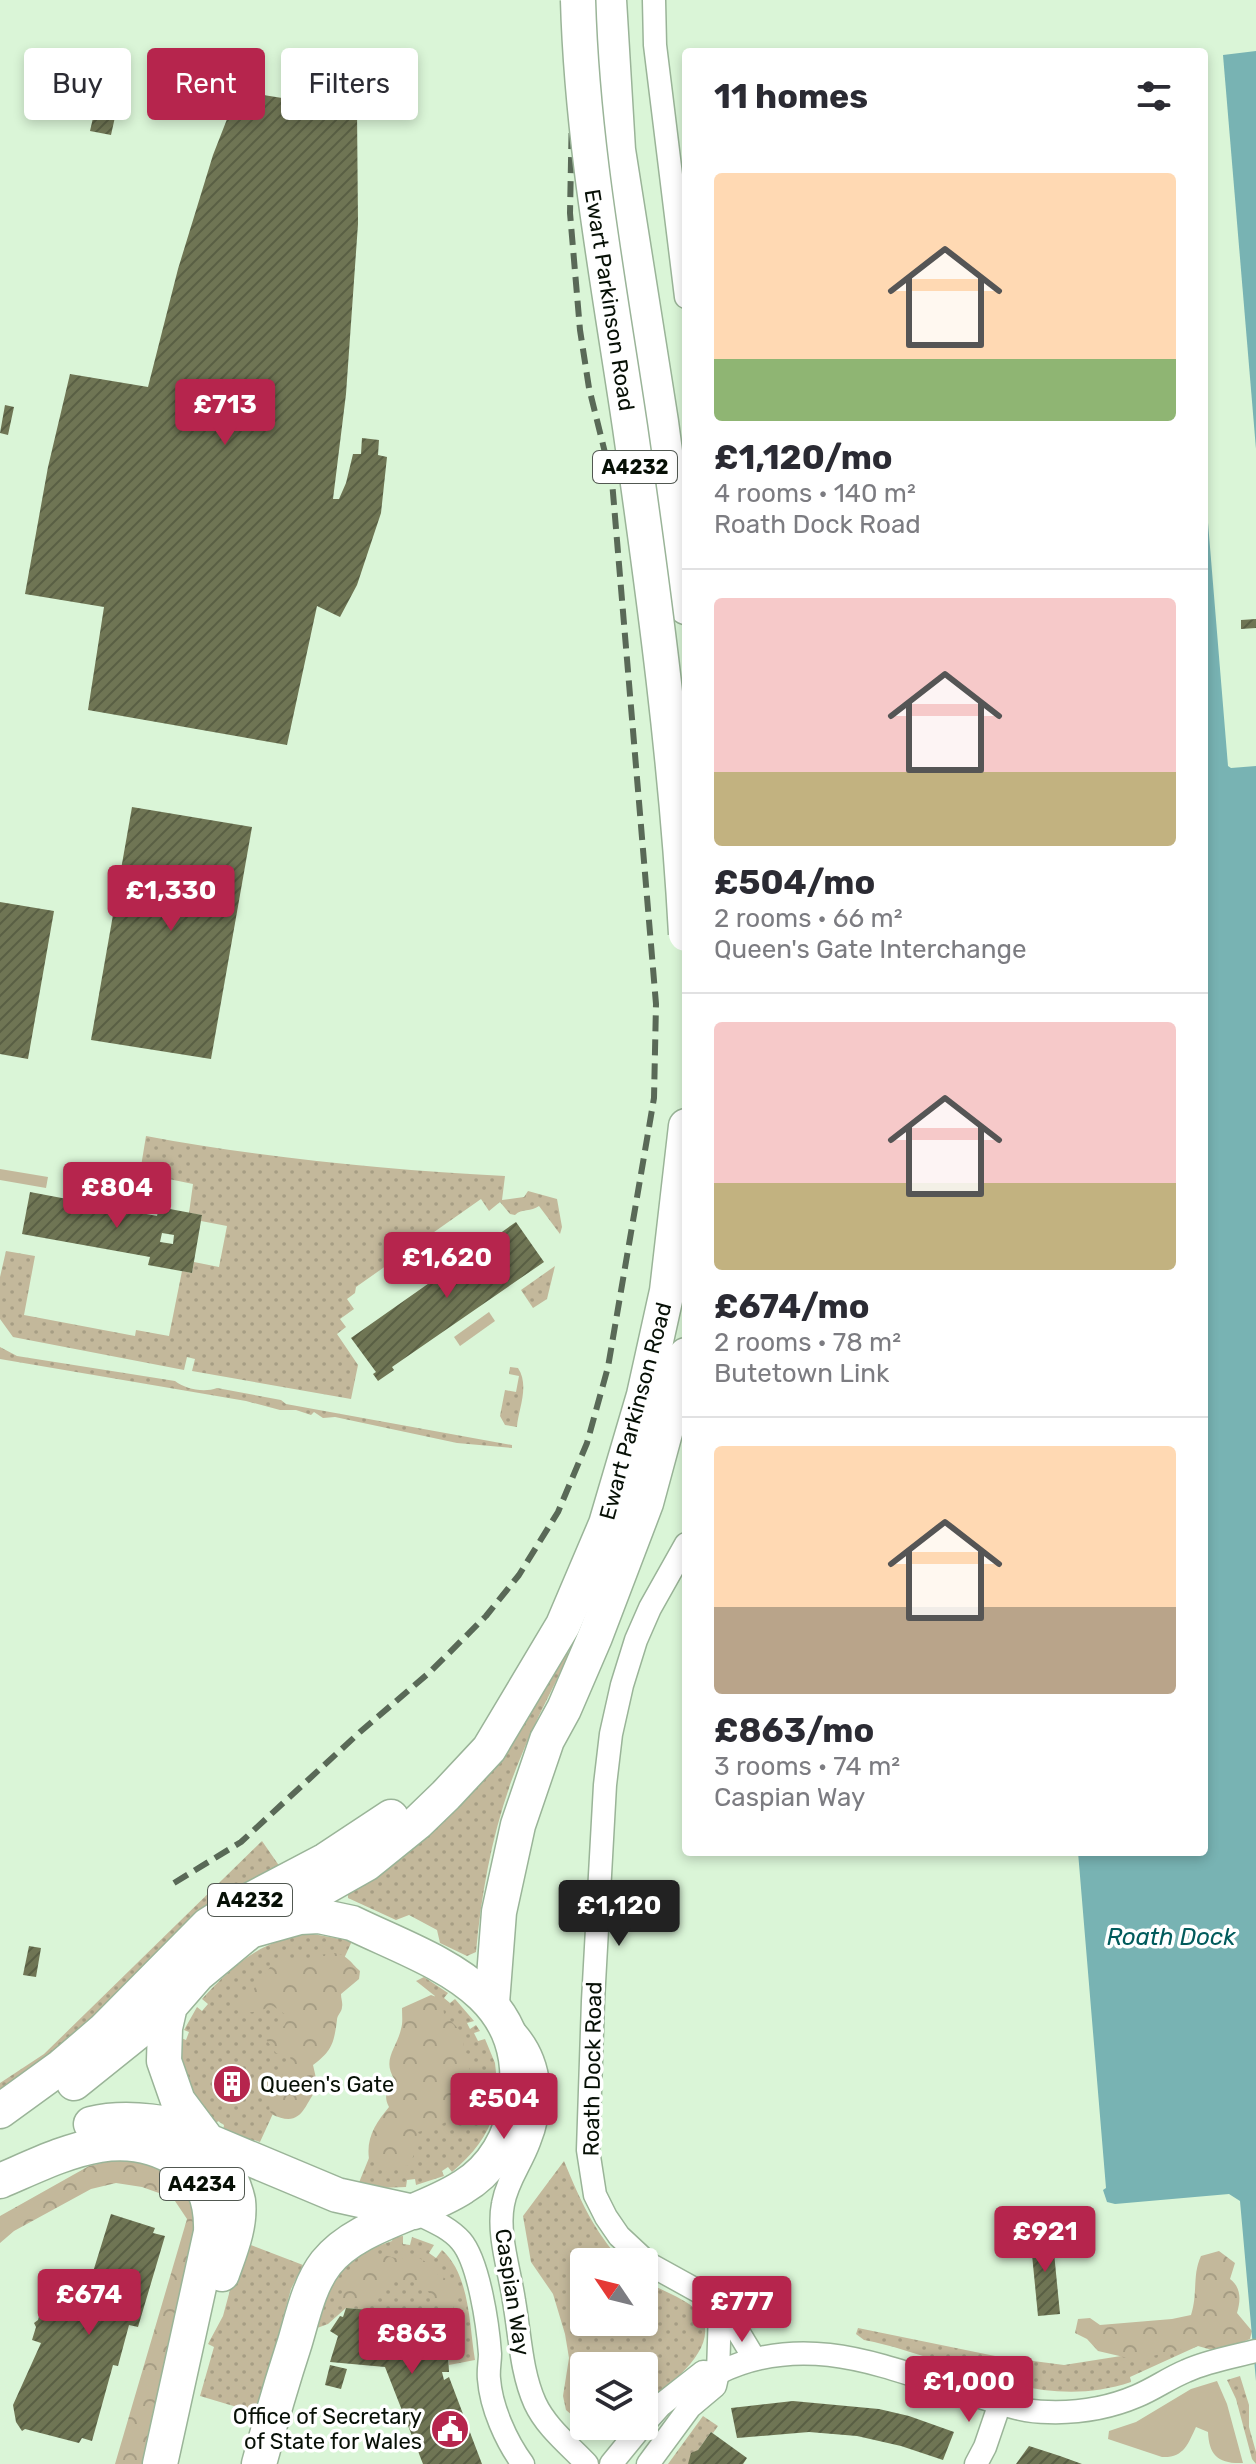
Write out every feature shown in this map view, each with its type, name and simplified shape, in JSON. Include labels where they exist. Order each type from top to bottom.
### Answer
[{"type":"main road","name":"Ewart Parkinson Road","points":[[578,0],[581,79],[590,165],[657,635],[682,893]]},
{"type":"main road","name":"Ewart Parkinson Road","points":[[609,0],[618,150],[682,577]]},
{"type":"main road","name":"Ewart Parkinson Road","points":[[0,2132],[97,2067],[170,2006],[213,1960],[250,1931],[295,1902],[366,1864],[418,1822],[489,1749],[563,1625],[586,1575],[631,1499],[644,1395],[667,1291],[682,1161]]},
{"type":"main road","name":"Ewart Parkinson Road","points":[[498,2012],[499,1912],[518,1825],[547,1740],[595,1637],[631,1499],[682,1365]]},
{"type":"main road","name":"A4232","points":[[0,2111],[62,2066],[104,2030],[208,1925],[326,1860],[380,1825],[438,1779],[514,1708]]},
{"type":"main road","points":[[250,1931],[300,1917],[319,1916],[352,1923],[454,1974],[477,1988],[498,2012],[517,2058],[518,2075],[515,2112],[504,2144],[486,2167],[464,2187],[358,2237],[336,2252],[319,2274],[306,2306],[259,2464]]},
{"type":"main road","points":[[160,2464],[174,2401],[230,2251],[238,2202],[234,2186],[208,2141],[178,2101],[167,2071],[164,2046],[170,2006]]},
{"type":"main road","name":"A4234","points":[[0,2164],[83,2126],[102,2121],[156,2121],[208,2141]]},
{"type":"main road","points":[[208,2141],[337,2195],[414,2212]]},
{"type":"main road","name":"A4234","points":[[0,2181],[51,2160],[122,2142],[148,2146],[170,2155],[189,2168],[200,2181],[210,2206],[211,2232],[174,2401]]},
{"type":"street","points":[[654,0],[656,59],[682,265]]},
{"type":"street","name":"Roath Dock Road","points":[[682,1551],[636,1640],[611,1734],[605,1785],[588,2150],[595,2195],[619,2236],[649,2264],[707,2296],[730,2318],[754,2358]]},
{"type":"street","name":"Caspian Way","points":[[498,2012],[529,2049],[538,2079],[534,2127],[509,2183],[502,2207],[525,2366],[535,2404],[587,2464]]},
{"type":"street","points":[[0,2196],[51,2160]]},
{"type":"street","name":"Caspian Way","points":[[414,2212],[456,2235],[475,2264],[490,2355],[489,2378],[493,2396],[504,2428],[523,2464]]},
{"type":"street","points":[[653,2457],[690,2407],[715,2386],[720,2311]]},
{"type":"street","points":[[658,2408],[703,2372],[718,2373],[754,2358],[778,2353],[812,2352],[853,2357],[1000,2403],[1046,2412],[1096,2409],[1136,2396],[1188,2370],[1252,2352]]},
{"type":"street","points":[[976,2464],[1000,2403]]},
{"type":"street","points":[[611,2464],[631,2440]]},
{"type":"green space","points":[[146,1136],[325,1162],[505,1176],[502,1200],[524,1197],[528,1191],[557,1199],[562,1227],[560,1234],[539,1206],[515,1215],[510,1214],[500,1202],[489,1211],[481,1199],[356,1287],[355,1293],[347,1299],[354,1309],[340,1319],[346,1327],[337,1334],[358,1365],[351,1399],[192,1371],[195,1359],[187,1357],[184,1370],[13,1337],[0,1319],[0,1277],[6,1251],[35,1256],[24,1315],[135,1336],[136,1330],[169,1336],[182,1271],[192,1273],[194,1262],[219,1267],[227,1226],[201,1221],[202,1215],[189,1213],[193,1184],[164,1178],[159,1207],[135,1203]]},
{"type":"green space","points":[[0,1169],[48,1177],[46,1188],[0,1180]]},
{"type":"green space","points":[[89,1185],[130,1192],[128,1202],[87,1195]]},
{"type":"green space","points":[[443,1248],[449,1256],[415,1280],[409,1271]]},
{"type":"green space","points":[[555,1266],[547,1299],[533,1308],[521,1290]]},
{"type":"green space","points":[[489,1312],[495,1321],[460,1346],[454,1337]]},
{"type":"green space","points":[[0,1347],[17,1356],[175,1381],[195,1389],[217,1388],[281,1400],[286,1404],[512,1445],[512,1448],[457,1443],[335,1417],[323,1418],[314,1412],[311,1415],[296,1410],[280,1410],[246,1401],[0,1359]]},
{"type":"green space","points":[[510,1367],[518,1368],[523,1382],[517,1427],[505,1425],[500,1416],[505,1390],[516,1392],[519,1376],[509,1374]]},
{"type":"green space","points":[[566,1652],[570,1654],[527,1741],[504,1802],[486,1877],[476,1952],[467,1956],[440,1943],[437,1930],[409,1915],[396,1920],[348,1898],[348,1893]]},
{"type":"green space","points":[[262,1841],[280,1867],[223,1896],[180,1928],[103,2012],[0,2099],[0,2083],[44,2054]]},
{"type":"green space","points":[[313,1934],[352,1941],[260,2142],[254,2140],[252,2146],[223,2131],[224,2125],[218,2121],[215,2126],[204,2114],[179,2068],[181,2038],[186,2040],[189,2032],[184,2030],[197,2007],[202,2011],[208,2004],[202,1999],[226,1974],[252,1954],[280,1940]]},
{"type":"green space","points":[[332,1953],[350,1961],[360,1971],[359,1979],[341,1994],[342,2009],[333,2041],[328,2051],[313,2065],[318,2087],[300,2114],[289,2119],[281,2118],[271,2114],[267,2098],[291,2062],[290,2055],[276,2053],[265,2038],[275,2026],[284,2026],[289,2017],[273,2006],[248,2012],[236,2004],[250,1994],[274,1962]]},
{"type":"green space","points":[[424,1977],[448,1993],[444,1998],[450,2003],[455,1999],[474,2021],[467,2023],[470,2029],[476,2025],[480,2031],[474,2033],[478,2041],[485,2039],[495,2063],[498,2092],[483,2090],[479,2107],[495,2111],[478,2144],[452,2172],[448,2167],[442,2171],[444,2176],[416,2185],[415,2179],[407,2180],[406,2187],[358,2185],[435,1996],[416,1981]]},
{"type":"green space","points":[[431,1995],[442,1999],[444,2014],[462,2036],[461,2053],[467,2053],[472,2061],[466,2077],[469,2089],[467,2100],[450,2119],[418,2132],[414,2154],[408,2165],[388,2171],[369,2159],[369,2144],[376,2125],[389,2107],[387,2093],[395,2080],[389,2066],[402,2027],[402,2008]]},
{"type":"green space","points":[[122,2158],[153,2163],[180,2177],[197,2214],[192,2267],[142,2464],[115,2464],[187,2219],[173,2198],[142,2187],[116,2183],[91,2189],[14,2231],[0,2243],[0,2216],[89,2166]]},
{"type":"green space","points":[[564,2161],[588,2214],[611,2248],[570,2248],[570,2336],[658,2336],[658,2288],[694,2308],[703,2321],[705,2335],[700,2349],[691,2363],[658,2395],[658,2352],[570,2352],[570,2413],[566,2410],[563,2396],[569,2358],[565,2334],[553,2294],[531,2262],[523,2216]]},
{"type":"green space","points":[[403,2236],[403,2244],[410,2245],[412,2237],[434,2245],[429,2253],[436,2258],[442,2250],[451,2260],[467,2301],[475,2360],[449,2365],[446,2316],[346,2308],[328,2324],[317,2328],[312,2338],[329,2289],[346,2266],[373,2248],[392,2241],[393,2237]]},
{"type":"green space","points":[[243,2242],[303,2265],[291,2289],[257,2413],[200,2396],[214,2347],[208,2344],[223,2316]]},
{"type":"green space","points":[[1219,2251],[1235,2263],[1230,2279],[1239,2294],[1237,2313],[1252,2331],[1250,2339],[1212,2350],[1198,2346],[1143,2358],[1128,2358],[1098,2351],[1087,2339],[1075,2333],[1078,2319],[1090,2318],[1100,2325],[1191,2315],[1201,2256]]},
{"type":"green space","points":[[380,2254],[399,2259],[419,2258],[438,2275],[455,2283],[458,2290],[452,2300],[454,2310],[450,2313],[441,2311],[427,2290],[415,2280],[396,2281],[367,2302],[344,2304],[341,2299],[343,2291],[353,2269],[364,2259]]},
{"type":"green space","points":[[858,2328],[995,2356],[1064,2365],[1198,2346],[1130,2377],[1131,2382],[1096,2390],[1062,2391],[1029,2388],[996,2380],[864,2340],[856,2334]]},
{"type":"green space","points":[[1240,2376],[1249,2405],[1249,2427],[1256,2464],[1227,2380]]},
{"type":"green space","points":[[1217,2381],[1227,2404],[1243,2463],[1221,2460],[1210,2447],[1208,2432],[1196,2427],[1184,2449],[1169,2457],[1108,2439],[1109,2431],[1136,2422],[1191,2389]]},
{"type":"green space","points":[[703,2416],[718,2426],[713,2433],[688,2464],[668,2464]]},
{"type":"water","points":[[1256,51],[1256,449],[1223,55]]},
{"type":"water","name":"Roath Dock","points":[[1208,523],[1228,766],[1256,766],[1256,2381],[1240,2201],[1229,2194],[1115,2204],[1107,2202],[1103,2190],[1106,2188],[1078,1856],[1208,1856]]},
{"type":"building","points":[[265,95],[281,98],[281,120],[357,120],[358,224],[346,394],[333,499],[339,499],[353,454],[361,454],[362,438],[379,440],[378,455],[387,457],[381,513],[357,585],[340,617],[317,606],[287,745],[88,710],[104,607],[25,594],[48,467],[70,374],[148,387],[178,269],[227,120],[265,120]]},
{"type":"building","points":[[92,120],[114,120],[111,135],[90,131]]},
{"type":"building","points":[[5,405],[14,407],[8,435],[0,433]]},
{"type":"building","points":[[1256,619],[1256,628],[1241,629],[1241,620]]},
{"type":"building","points":[[132,807],[252,827],[211,1059],[91,1040]]},
{"type":"building","points":[[0,902],[54,911],[28,1059],[0,1054]]},
{"type":"building","points":[[30,1192],[157,1216],[159,1207],[202,1215],[192,1273],[148,1265],[150,1257],[22,1234]],"holes":[[[162,1233],[174,1235],[173,1244],[160,1242]]]},
{"type":"building","points":[[516,1222],[544,1262],[392,1367],[394,1370],[378,1381],[373,1374],[376,1372],[351,1338]]},
{"type":"building","points":[[29,1946],[41,1948],[36,1977],[23,1975]]},
{"type":"building","points":[[111,2214],[155,2228],[153,2233],[165,2236],[138,2327],[129,2325],[118,2366],[113,2365],[92,2441],[82,2438],[79,2443],[25,2429],[22,2431],[16,2422],[13,2405],[41,2343],[32,2340],[36,2327],[34,2323],[38,2320],[42,2305],[63,2309],[62,2312],[79,2317]]},
{"type":"building","points":[[1052,2232],[1060,2314],[1038,2316],[1030,2234]]},
{"type":"building","points":[[346,2308],[446,2316],[449,2372],[442,2372],[444,2380],[449,2377],[482,2464],[423,2464],[385,2367],[330,2362],[338,2336],[330,2331],[340,2316],[343,2317]]},
{"type":"building","points":[[330,2365],[347,2369],[341,2389],[325,2385]]},
{"type":"building","points":[[793,2401],[879,2409],[954,2432],[943,2460],[857,2436],[809,2432],[737,2438],[731,2408]]},
{"type":"building","points":[[711,2432],[747,2458],[743,2464],[688,2464],[691,2453],[698,2450]]},
{"type":"building","points":[[1029,2446],[1060,2456],[1082,2464],[1016,2464]]},
{"type":"railway","points":[[174,1883],[241,1842],[430,1672],[486,1616],[519,1575],[558,1512],[587,1443],[608,1367],[654,1098],[656,1004],[612,481],[589,388],[580,330],[570,213],[572,110],[580,47],[591,0]]},
{"type":"place","name":"Queen's Gate","points":[[232,2084]]},
{"type":"place","name":"Office of Secretary of State for Wales","points":[[450,2429]]}]
